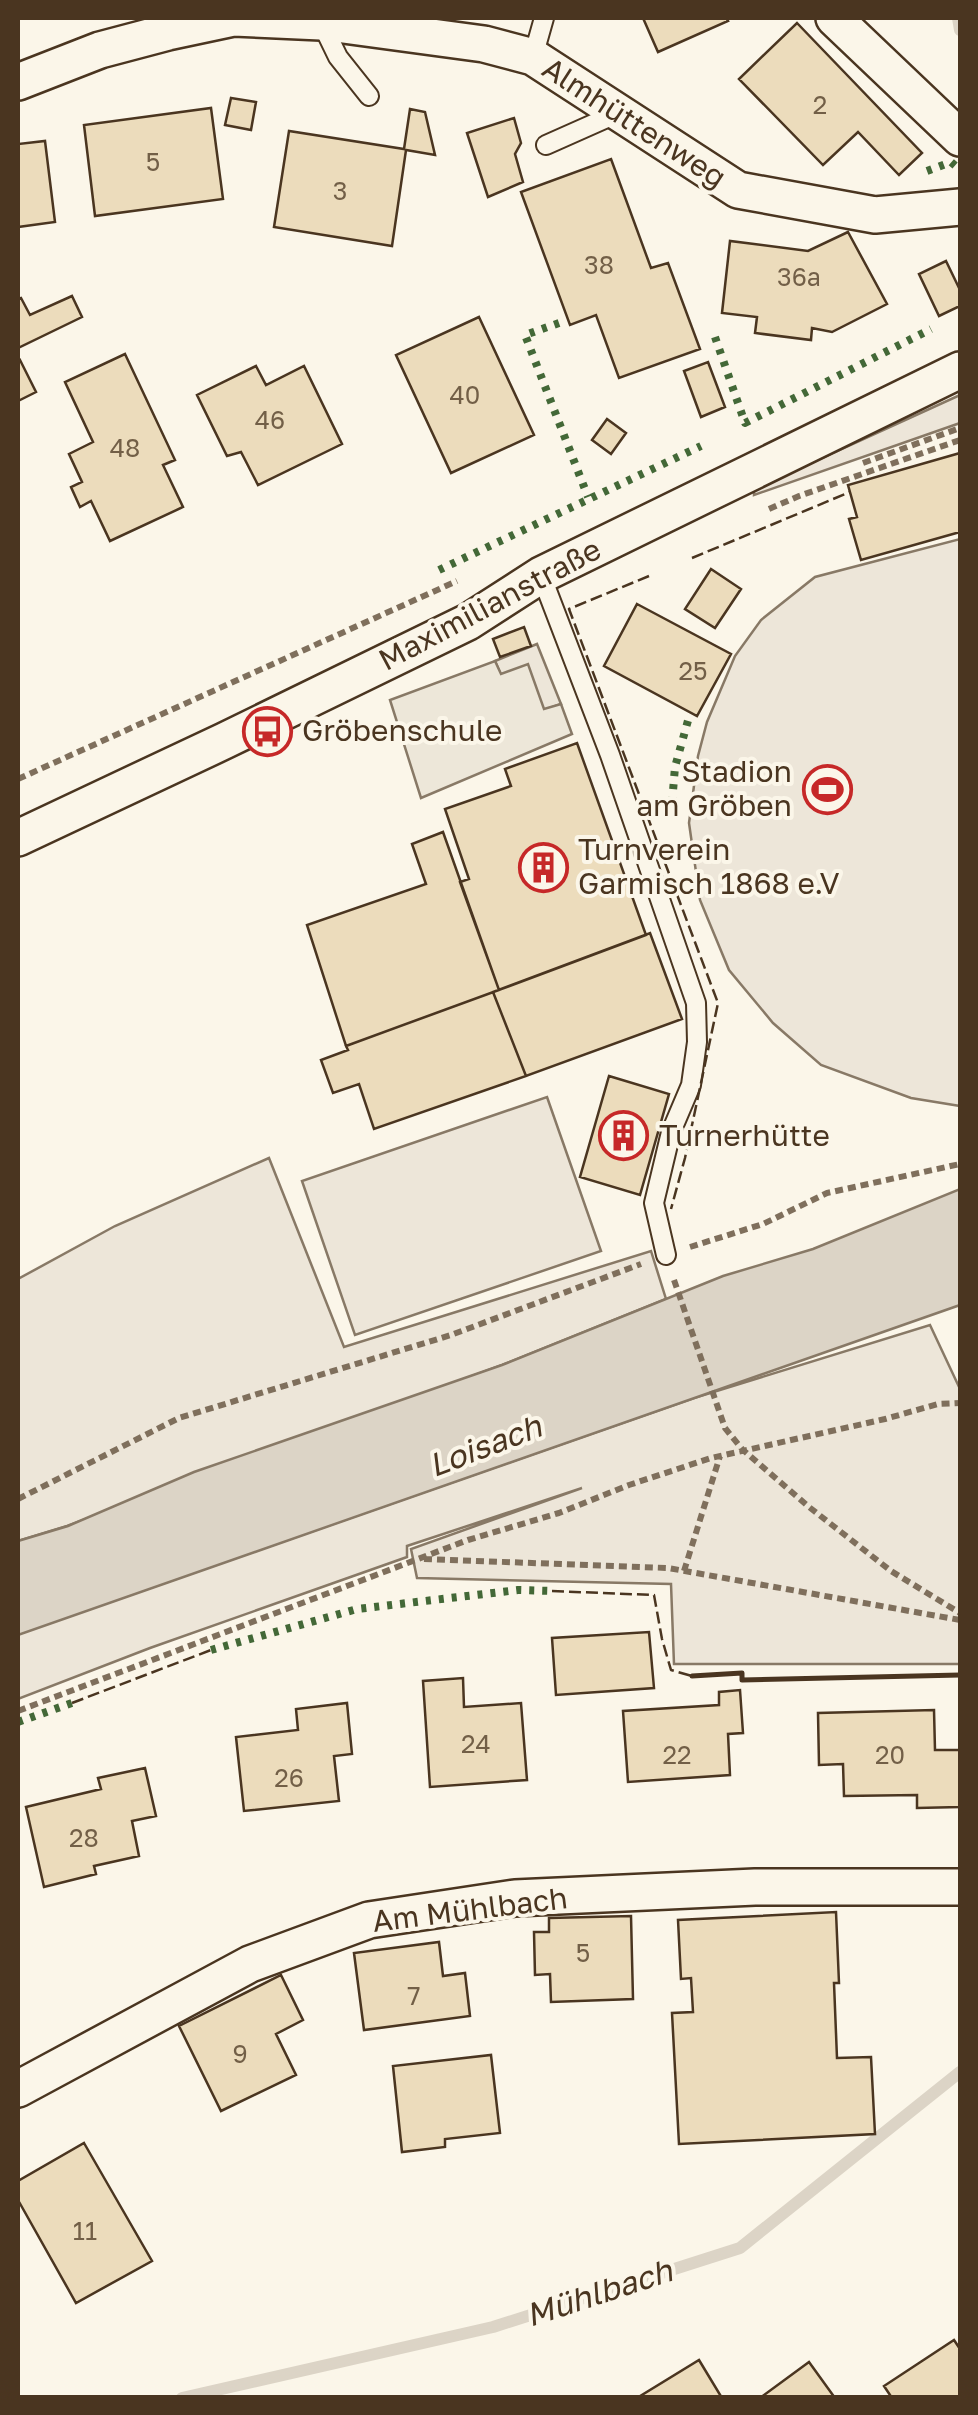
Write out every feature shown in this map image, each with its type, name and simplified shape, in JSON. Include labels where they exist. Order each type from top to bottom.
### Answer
[{"type":"street","name":"Almhüttenweg","points":[[18,82],[100,50],[234,18],[321,22],[484,44],[533,58],[738,190],[876,215],[960,206]]},
{"type":"street","points":[[834,18],[960,138]]},
{"type":"street","name":"Maximilianstraße","points":[[18,838],[468,622],[540,575],[960,370]]},
{"type":"street","name":"Am Mühlbach","points":[[18,2089],[250,1964],[369,1920],[515,1898],[755,1887],[960,1887]]},
{"type":"lane","points":[[533,58],[544,18]]},
{"type":"lane","points":[[321,22],[338,57],[369,96]]},
{"type":"lane","points":[[546,146],[620,112]]},
{"type":"lane","points":[[540,575],[610,755],[696,1004],[691,1085],[670,1132],[654,1203],[666,1255]]},
{"type":"path","points":[[766,510],[960,440]]},
{"type":"path","points":[[18,1500],[179,1418],[451,1335],[666,1255],[763,1224],[827,1193],[960,1164]]},
{"type":"path","points":[[666,1255],[725,1428],[742,1449],[891,1571],[960,1617]]},
{"type":"path","points":[[18,1711],[418,1558],[559,1513],[629,1485],[742,1449],[960,1402]]},
{"type":"path","points":[[684,1571],[721,1455]]},
{"type":"path","points":[[418,1558],[668,1568],[960,1617]]},
{"type":"shaded area","points":[[960,395],[960,423],[754,495],[754,489]]},
{"type":"shaded area","name":"Stadion am Gröben","points":[[960,539],[960,1106],[911,1098],[821,1065],[773,1023],[729,970],[700,900],[689,823],[707,722],[735,656],[761,620],[815,577]]},
{"type":"shaded area","points":[[537,644],[561,704],[544,710],[501,675],[495,661]]},
{"type":"shaded area","points":[[495,661],[501,674],[528,664],[544,709],[561,704],[572,734],[421,798],[390,700]]},
{"type":"shaded area","points":[[547,1097],[601,1251],[355,1335],[302,1181]]},
{"type":"shaded area","points":[[269,1158],[344,1347],[651,1251],[666,1299],[502,1365],[18,1541],[18,1279],[115,1226]]},
{"type":"shaded area","points":[[930,1325],[960,1389],[960,1664],[674,1664],[671,1584],[417,1578],[411,1549],[582,1488],[407,1546],[407,1557],[18,1699],[18,1634],[694,1398]]},
{"type":"water","name":"Loisach","points":[[960,1189],[960,1305],[18,1635],[18,1541],[68,1526],[194,1472],[502,1365],[723,1276],[813,1249]]},
{"type":"building","points":[[643,18],[726,18],[728,21],[658,52]]},
{"type":"building","points":[[797,23],[922,153],[899,175],[858,132],[823,165],[739,79]]},
{"type":"building","points":[[231,98],[256,102],[251,130],[225,125]]},
{"type":"building","points":[[211,108],[223,199],[95,216],[84,125]]},
{"type":"building","points":[[410,109],[425,112],[435,155],[406,150],[392,246],[274,227],[289,131],[404,149]]},
{"type":"building","points":[[514,118],[521,143],[515,154],[523,182],[488,197],[467,133]]},
{"type":"building","points":[[45,141],[55,222],[18,227],[18,144]]},
{"type":"building","points":[[611,159],[651,268],[668,263],[700,349],[619,378],[596,315],[570,325],[521,192]]},
{"type":"building","points":[[848,232],[887,304],[832,332],[812,328],[811,340],[755,333],[757,317],[722,313],[730,241],[808,251]]},
{"type":"building","points":[[946,261],[960,290],[960,306],[939,316],[919,274]]},
{"type":"building","points":[[72,296],[82,317],[18,348],[18,299],[30,315]]},
{"type":"building","points":[[479,317],[534,435],[451,473],[396,355]]},
{"type":"building","points":[[125,354],[175,460],[163,465],[183,507],[110,541],[91,501],[80,507],[71,487],[82,482],[69,454],[93,442],[65,382]]},
{"type":"building","points":[[18,362],[36,392],[18,401]]},
{"type":"building","points":[[708,362],[725,407],[701,417],[684,371]]},
{"type":"building","points":[[256,366],[266,385],[304,366],[342,444],[258,485],[241,452],[227,456],[197,395]]},
{"type":"building","points":[[607,419],[626,433],[611,454],[592,440]]},
{"type":"building","points":[[960,453],[960,532],[861,560],[849,519],[857,517],[848,485]]},
{"type":"building","points":[[711,569],[741,589],[715,628],[685,609]]},
{"type":"building","points":[[637,604],[731,654],[697,716],[604,666]]},
{"type":"building","points":[[524,627],[531,646],[500,657],[493,639]]},
{"type":"building","name":"Turnverein Garmisch 1868 e.V","points":[[577,743],[646,935],[499,990],[460,882],[469,879],[445,809],[511,786],[505,769]]},
{"type":"building","points":[[443,832],[499,990],[346,1046],[307,925],[426,884],[412,844]]},
{"type":"building","points":[[650,933],[682,1019],[526,1076],[493,992]]},
{"type":"building","points":[[493,992],[526,1076],[374,1129],[359,1084],[333,1093],[321,1060],[348,1050],[346,1046]]},
{"type":"building","name":"Turnerhütte","points":[[609,1076],[669,1094],[640,1195],[580,1177]]},
{"type":"building","points":[[649,1632],[654,1688],[556,1695],[552,1638]]},
{"type":"building","points":[[463,1678],[464,1707],[521,1703],[527,1780],[430,1787],[423,1681]]},
{"type":"building","points":[[740,1690],[743,1733],[728,1734],[730,1775],[628,1782],[623,1711],[719,1705],[719,1692]]},
{"type":"building","points":[[347,1703],[352,1754],[334,1756],[339,1801],[244,1811],[236,1737],[298,1730],[296,1709]]},
{"type":"building","points":[[934,1710],[935,1750],[960,1750],[960,1807],[917,1808],[917,1795],[844,1796],[843,1764],[819,1765],[818,1713]]},
{"type":"building","points":[[145,1768],[156,1816],[132,1821],[139,1856],[94,1866],[96,1874],[44,1887],[26,1807],[101,1789],[98,1778]]},
{"type":"building","points":[[836,1912],[837,2058],[871,2057],[875,2134],[679,2144],[672,2013],[693,2012],[691,1978],[681,1979],[678,1920]]},
{"type":"building","points":[[631,1916],[633,1999],[551,2002],[550,1974],[535,1975],[534,1932],[549,1932],[549,1918]]},
{"type":"building","points":[[439,1942],[443,1976],[465,1973],[470,2016],[364,2030],[354,1953]]},
{"type":"building","points":[[281,1975],[303,2020],[276,2034],[296,2075],[221,2111],[179,2026]]},
{"type":"building","points":[[491,2055],[500,2133],[445,2139],[445,2147],[402,2152],[393,2066]]},
{"type":"building","points":[[84,2143],[152,2261],[76,2303],[18,2200],[18,2181]]},
{"type":"building","points":[[954,2340],[960,2349],[960,2398],[892,2398],[884,2386]]},
{"type":"building","points":[[699,2360],[722,2398],[637,2398]]},
{"type":"building","points":[[809,2362],[835,2398],[760,2398]]},
{"type":"waterway","points":[[958,18],[960,30]]},
{"type":"waterway","name":"Mühlbach","points":[[182,2398],[493,2327],[740,2248],[960,2072]]},
{"type":"hedge","points":[[927,171],[951,162],[958,168]]},
{"type":"hedge","points":[[559,323],[525,335],[588,497]]},
{"type":"hedge","points":[[715,337],[745,423],[931,329]]},
{"type":"hedge","points":[[439,570],[701,446]]},
{"type":"hedge","points":[[671,815],[675,767],[689,717]]},
{"type":"hedge","points":[[211,1650],[357,1609],[518,1590],[552,1591]]},
{"type":"hedge","points":[[18,1722],[72,1703]]},
{"type":"fence","points":[[692,558],[850,492]]},
{"type":"fence","points":[[649,576],[569,609],[718,1003],[671,1209]]},
{"type":"fence","points":[[552,1591],[654,1595],[671,1670],[692,1676]]},
{"type":"fence","points":[[72,1703],[211,1650]]},
{"type":"wall","points":[[692,1676],[742,1673],[742,1680],[960,1675]]},
{"type":"place","name":"Gröbenschule","points":[[267,731]]},
{"type":"place","name":"Stadion am Gröben","points":[[827,789]]},
{"type":"place","name":"Turnverein Garmisch 1868 e.V","points":[[543,867]]},
{"type":"place","name":"Turnerhütte","points":[[624,1136]]}]
